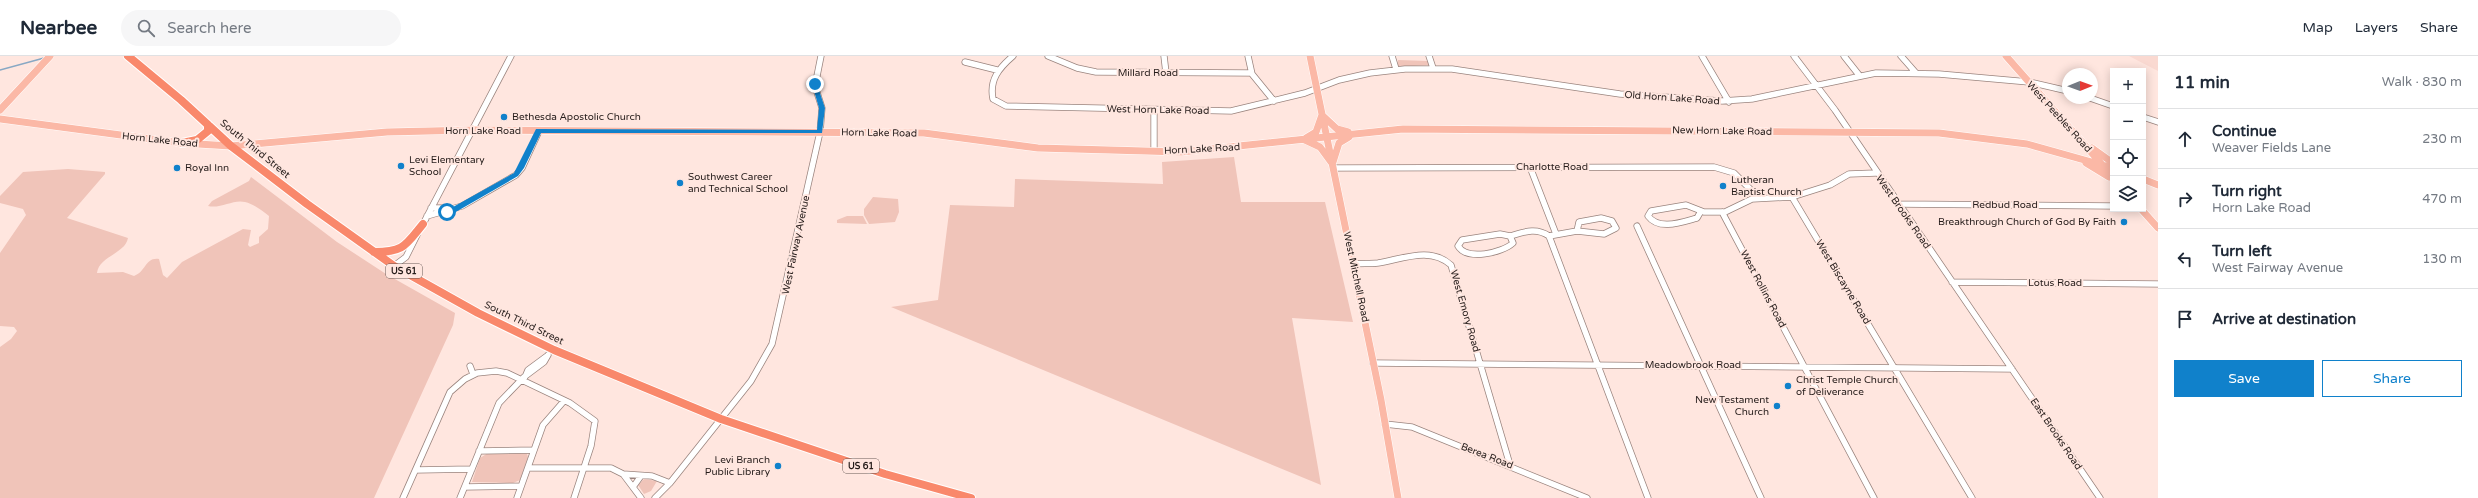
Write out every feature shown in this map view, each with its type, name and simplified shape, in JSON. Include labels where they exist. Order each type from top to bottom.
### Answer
[{"type":"highway","name":"South Third Street","points":[[128,56],[231,146],[394,266],[551,352],[721,419],[885,474],[971,498]]},
{"type":"highway","points":[[182,143],[202,138],[208,131],[208,125]]},
{"type":"highway","points":[[374,252],[392,252],[403,250],[423,224]]},
{"type":"main road","name":"West Mitchell Road","points":[[1310,56],[1386,424],[1398,498]]},
{"type":"main road","name":"West Peebles Road","points":[[2006,56],[2102,164],[2111,176]]},
{"type":"main road","points":[[0,110],[49,58]]},
{"type":"main road","points":[[1302,140],[1316,132],[1322,115],[1340,131],[1364,133]]},
{"type":"main road","name":"Horn Lake Road","points":[[0,119],[182,143],[231,146],[387,132],[472,130],[934,134],[1039,148],[1154,151],[1207,151],[1327,137]]},
{"type":"main road","name":"New Horn Lake Road","points":[[1327,137],[1403,129],[1850,132],[1968,135],[1996,138],[2062,152],[2110,167]]},
{"type":"main road","points":[[1333,166],[1340,142],[1364,133]]},
{"type":"main road","points":[[2079,138],[2110,161]]},
{"type":"main road","points":[[1302,140],[1320,147],[1333,166]]},
{"type":"main road","points":[[2062,152],[2082,153],[2086,152],[2087,147]]},
{"type":"main road","points":[[2072,155],[2110,177]]},
{"type":"main road","points":[[2146,181],[2158,185]]},
{"type":"main road","points":[[2144,212],[2158,228]]},
{"type":"street","points":[[394,266],[406,257],[511,56]]},
{"type":"street","name":"West Fairway Avenue","points":[[655,498],[670,483],[755,376],[766,358],[776,334],[820,132],[822,108],[815,84],[821,56]]},
{"type":"street","points":[[965,62],[998,70],[1013,56]]},
{"type":"street","name":"Millard Road","points":[[1048,56],[1074,67],[1092,72],[1251,73]]},
{"type":"street","points":[[1164,56],[1166,73]]},
{"type":"street","points":[[1248,56],[1251,73],[1274,101]]},
{"type":"street","points":[[1392,56],[1396,69]]},
{"type":"street","points":[[1429,56],[1433,68]]},
{"type":"street","points":[[1702,56],[1729,102]]},
{"type":"street","name":"West Brooks Road","points":[[1794,56],[1818,86],[1876,173],[2012,369]]},
{"type":"street","points":[[1844,56],[1859,75]]},
{"type":"street","points":[[1901,56],[1916,73]]},
{"type":"street","name":"Old Horn Lake Road","points":[[1317,89],[1351,77],[1396,69],[1433,68],[1620,94],[1729,102],[1752,100],[1818,86],[1859,75],[1916,73],[2028,82]]},
{"type":"street","name":"West Horn Lake Road","points":[[998,70],[994,78],[992,92],[996,102],[1009,106],[1227,111],[1274,101],[1317,89]]},
{"type":"street","points":[[2028,82],[2062,90]]},
{"type":"street","points":[[2098,101],[2110,105]]},
{"type":"street","points":[[1154,110],[1154,151]]},
{"type":"street","points":[[2146,118],[2158,122]]},
{"type":"street","points":[[427,216],[440,215],[452,211],[516,175],[522,168],[538,131]]},
{"type":"street","name":"Charlotte Road","points":[[1333,166],[1530,168],[1717,167],[1736,175],[1759,198]]},
{"type":"street","points":[[1530,168],[1556,234]]},
{"type":"street","points":[[1701,211],[1697,218],[1662,224],[1653,222],[1648,216],[1651,211],[1684,205],[1701,211],[1722,212],[1759,198],[1792,197],[1830,185],[1849,174],[1876,173]]},
{"type":"street","name":"West Biscayne Road","points":[[1792,197],[1972,498]]},
{"type":"street","name":"Redbud Road","points":[[1898,204],[2110,206]]},
{"type":"street","points":[[431,208],[444,208],[447,212]]},
{"type":"street","name":"West Rollins Road","points":[[1722,212],[1874,498]]},
{"type":"street","points":[[1549,236],[1556,234],[1569,234],[1578,231],[1592,235],[1612,232],[1616,228],[1612,221],[1602,218],[1580,222],[1577,226],[1578,231]]},
{"type":"street","points":[[1637,226],[1761,498]]},
{"type":"street","points":[[1510,236],[1512,243],[1508,248],[1468,254],[1460,250],[1458,246],[1462,240],[1500,234],[1510,236],[1532,230],[1542,231],[1549,236],[1648,498]]},
{"type":"street","name":"West Emory Road","points":[[1353,264],[1380,262],[1411,256],[1440,256],[1447,260],[1453,268],[1510,465]]},
{"type":"street","name":"Lotus Road","points":[[1952,282],[2158,284]]},
{"type":"street","points":[[460,498],[499,403],[523,379],[544,362],[551,352]]},
{"type":"street","name":"Meadowbrook Road","points":[[1373,363],[2012,369]]},
{"type":"street","points":[[470,366],[473,374]]},
{"type":"street","name":"East Brooks Road","points":[[2012,369],[2100,498]]},
{"type":"street","points":[[403,498],[448,395],[456,386],[473,374],[499,371],[523,379],[564,401],[587,411],[595,421],[596,430],[574,498]]},
{"type":"street","points":[[517,498],[544,422],[564,401]]},
{"type":"street","name":"Berea Road","points":[[1386,424],[1412,427],[1510,465],[1587,498]]},
{"type":"street","points":[[479,451],[534,450]]},
{"type":"street","points":[[528,468],[607,467],[623,474],[657,477],[670,483]]},
{"type":"street","points":[[416,470],[472,469]]},
{"type":"street","points":[[623,474],[641,498]]},
{"type":"street","points":[[633,486],[642,476]]},
{"type":"street","points":[[465,487],[521,486]]},
{"type":"shaded area","points":[[2129,56],[2158,56],[2158,71]]},
{"type":"shaded area","points":[[1398,60],[1428,61],[1430,65],[1397,67]]},
{"type":"shaded area","points":[[1234,157],[1241,202],[1325,202],[1353,322],[1292,318],[1321,485],[891,307],[938,300],[950,205],[1014,207],[1015,179],[1163,184],[1162,162]]},
{"type":"shaded area","points":[[68,169],[105,172],[105,174],[67,218],[128,238],[122,248],[102,263],[97,273],[123,272],[134,276],[141,271],[148,262],[154,259],[159,259],[163,275],[167,278],[182,262],[243,229],[251,230],[248,245],[250,247],[259,243],[259,237],[268,229],[269,216],[261,210],[248,203],[240,201],[213,207],[208,206],[212,201],[249,181],[251,177],[337,242],[386,274],[455,313],[453,325],[374,498],[0,498],[0,347],[11,339],[17,331],[14,327],[0,326],[0,253],[26,215],[23,209],[0,203],[0,196],[23,172]]},
{"type":"shaded area","points":[[873,197],[898,199],[899,212],[895,222],[869,224],[864,215],[864,209]]},
{"type":"shaded area","points":[[847,216],[863,216],[867,224],[837,223],[837,220]]},
{"type":"shaded area","points":[[488,453],[527,454],[528,457],[520,480],[513,483],[472,482],[480,458]]},
{"type":"shaded area","points":[[644,479],[657,481],[651,491],[644,494],[638,485]]},
{"type":"waterway","points":[[0,70],[44,58]]},
{"type":"place","name":"Bethesda Apostolic Church","points":[[504,117]]},
{"type":"place","name":"Levi Elementary School","points":[[401,166]]},
{"type":"place","name":"Royal Inn","points":[[177,168]]},
{"type":"place","name":"Southwest Career and Technical School","points":[[680,183]]},
{"type":"place","name":"Lutheran Baptist Church","points":[[1723,186]]},
{"type":"place","name":"Breakthrough Church of God By Faith","points":[[2124,222]]},
{"type":"place","name":"Christ Temple Church of Deliverance","points":[[1788,386]]},
{"type":"place","name":"New Testament Church","points":[[1777,406]]},
{"type":"place","name":"Levi Branch Public Library","points":[[778,466]]},
{"type":"route","points":[[447,212],[452,211],[516,175],[522,168],[538,131],[729,130],[820,132],[822,106],[815,91],[815,84]]}]
